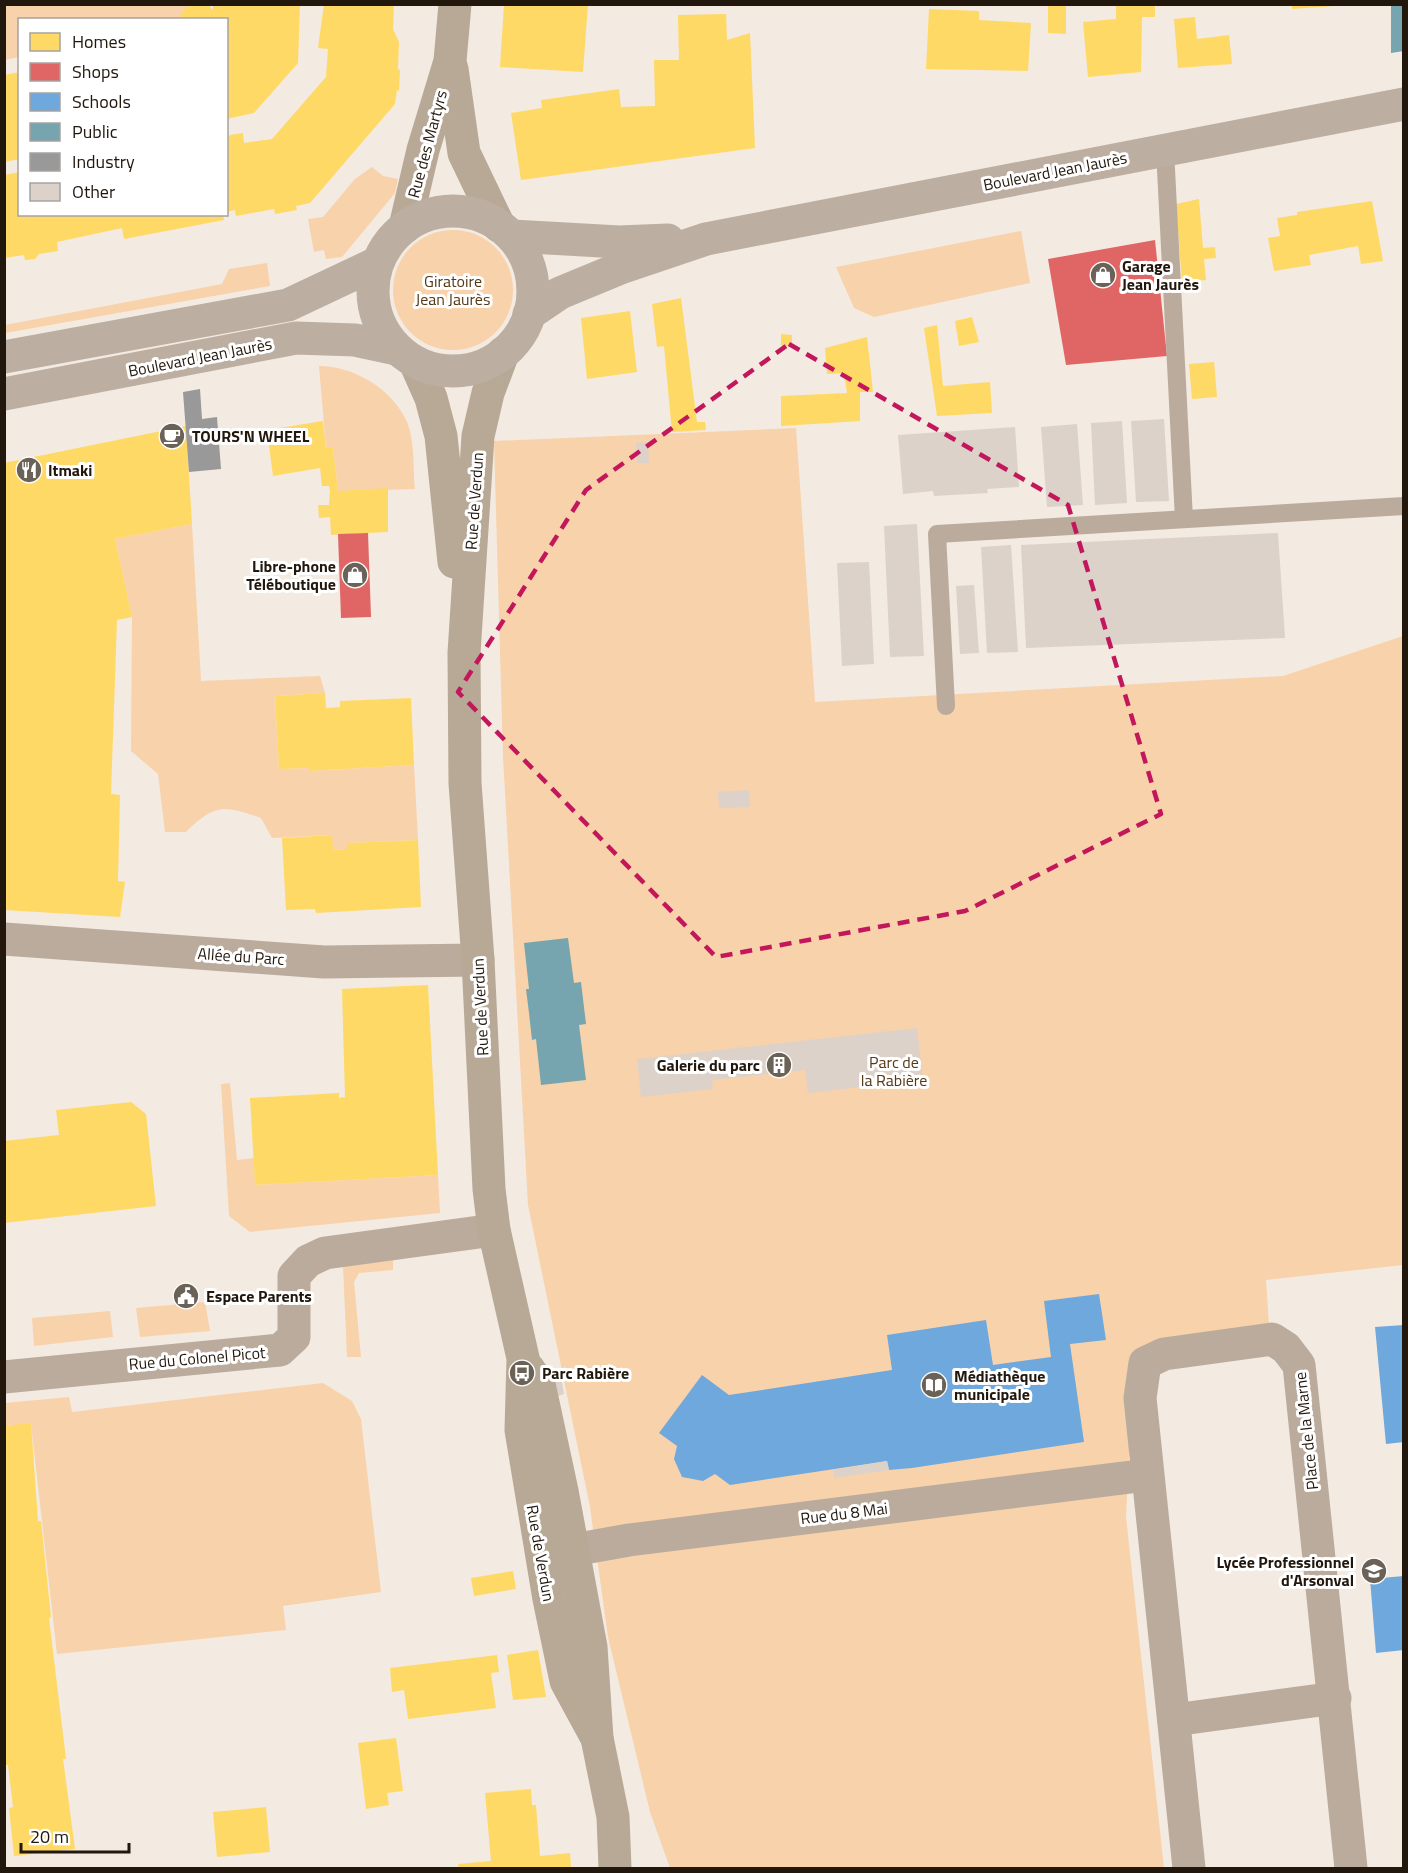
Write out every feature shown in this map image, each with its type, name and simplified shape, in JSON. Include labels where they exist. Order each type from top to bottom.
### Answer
[{"type":"main road","name":"Rue des Martyrs","points":[[405,227],[423,150],[450,61],[455,4]]},
{"type":"main road","name":"Rue des Martyrs","points":[[450,61],[464,153],[505,231]]},
{"type":"main road","name":"Boulevard Jean Jaurès","points":[[529,314],[560,292],[623,267],[706,239],[1404,104]]},
{"type":"main road","points":[[449,210],[475,213],[505,231],[524,251],[531,270],[533,292],[529,314],[519,336],[503,353],[483,365],[460,371],[436,369],[406,356],[381,332],[373,310],[372,286],[377,263],[389,243],[405,227],[426,216],[449,210]]},
{"type":"main road","name":"Boulevard Jean Jaurès","points":[[505,231],[620,242],[706,239]]},
{"type":"main road","name":"Boulevard Jean Jaurès","points":[[4,357],[288,305],[336,285],[377,263]]},
{"type":"main road","name":"Boulevard Jean Jaurès","points":[[4,394],[296,338],[355,340],[406,356]]},
{"type":"main road","name":"Rue de Verdun","points":[[503,353],[489,393],[478,436],[464,653],[465,783],[478,960],[489,1190],[494,1230],[523,1358],[521,1430],[541,1556],[566,1681],[597,1738]]},
{"type":"main road","name":"Rue de Verdun","points":[[406,356],[431,398],[441,436],[464,653]]},
{"type":"main road","name":"Rue de Verdun","points":[[523,1358],[539,1384],[591,1647],[597,1738],[613,1816],[615,1869]]},
{"type":"main road","name":"Rue de Verdun","points":[[613,1816],[636,1869]]},
{"type":"street","name":"Allée du Parc","points":[[4,939],[324,962],[478,960]]},
{"type":"street","name":"Rue du Colonel Picot","points":[[4,1377],[279,1350],[294,1337],[294,1276],[308,1260],[325,1253],[494,1230]]},
{"type":"street","name":"Place de la Marne","points":[[1190,1869],[1140,1398],[1145,1363],[1164,1354],[1272,1340],[1286,1348],[1299,1365],[1351,1869]]},
{"type":"street","name":"Rue du 8 Mai","points":[[541,1556],[629,1540],[1147,1475]]},
{"type":"street","points":[[1174,1720],[1335,1698]]},
{"type":"lane","points":[[1165,150],[1184,519]]},
{"type":"lane","points":[[946,706],[937,534],[1404,506]]},
{"type":"highlighted area","points":[[789,344],[1068,505],[1161,814],[965,911],[716,957],[458,692],[586,490]]},
{"type":"green space","points":[[5,5],[191,5],[182,12],[180,18],[18,18],[18,57],[5,60]]},
{"type":"green space","points":[[372,167],[383,176],[398,179],[395,193],[342,257],[326,259],[324,250],[314,252],[308,219],[323,217],[355,179]]},
{"type":"green space","name":"Giratoire Jean Jaurès","points":[[453,230],[476,235],[495,248],[508,267],[513,290],[508,313],[495,332],[476,345],[453,350],[430,345],[411,332],[398,313],[393,290],[398,267],[411,248],[430,235]]},
{"type":"green space","points":[[1021,231],[1030,283],[874,317],[854,308],[836,267]]},
{"type":"green space","points":[[267,263],[270,286],[5,333],[5,325],[222,284],[229,269]]},
{"type":"green space","points":[[319,366],[345,370],[370,381],[391,398],[399,408],[411,436],[415,489],[338,491],[333,447],[326,448]]},
{"type":"green space","name":"Parc de la Rabière","points":[[796,428],[815,702],[1283,676],[1403,636],[1403,1265],[1266,1280],[1269,1326],[1130,1365],[1125,1389],[1130,1434],[1126,1517],[1164,1868],[670,1868],[650,1812],[608,1637],[590,1507],[528,1205],[503,756],[494,441]]},
{"type":"green space","points":[[192,524],[201,681],[320,676],[325,693],[275,696],[279,769],[309,768],[309,771],[414,765],[418,840],[347,843],[347,849],[333,850],[331,835],[272,838],[261,818],[228,809],[204,816],[186,832],[165,832],[158,774],[131,751],[132,617],[115,539]]},
{"type":"green space","points":[[230,1083],[237,1160],[254,1158],[255,1185],[438,1175],[440,1213],[250,1232],[229,1216],[221,1084]]},
{"type":"green space","points":[[393,1259],[393,1270],[359,1273],[354,1282],[361,1357],[347,1357],[343,1265]]},
{"type":"green space","points":[[205,1302],[210,1331],[140,1337],[136,1308]]},
{"type":"green space","points":[[110,1311],[113,1337],[34,1346],[32,1318]]},
{"type":"green space","points":[[323,1383],[352,1401],[361,1419],[381,1592],[283,1606],[286,1630],[57,1654],[31,1424],[5,1426],[5,1403],[69,1397],[72,1412]]},
{"type":"building: Homes","points":[[191,4],[208,4],[213,10],[213,5],[300,5],[298,63],[254,113],[228,119],[228,18],[180,18],[182,12]]},
{"type":"building: Homes","points":[[324,4],[394,4],[393,29],[399,42],[398,69],[400,70],[399,91],[397,90],[395,104],[310,203],[296,206],[297,210],[275,214],[274,209],[236,216],[235,210],[228,212],[228,137],[243,133],[244,143],[272,139],[326,77],[328,49],[318,48]]},
{"type":"building: Homes","points":[[504,4],[588,4],[583,72],[500,67]]},
{"type":"building: Homes","points":[[1048,4],[1066,4],[1066,34],[1048,33]]},
{"type":"building: Homes","points":[[1116,4],[1155,4],[1155,17],[1142,17],[1141,72],[1088,77],[1083,22],[1116,19]]},
{"type":"building: Homes","points":[[1292,4],[1334,4],[1334,6],[1292,9]]},
{"type":"building: Homes","points":[[929,9],[979,11],[979,20],[1031,23],[1028,71],[926,69]]},
{"type":"building: Homes","points":[[726,14],[727,40],[750,33],[755,148],[521,180],[511,113],[542,108],[541,100],[619,89],[621,107],[655,106],[654,60],[679,60],[678,15]]},
{"type":"building: Homes","points":[[1195,17],[1197,39],[1229,35],[1232,64],[1178,68],[1174,19]]},
{"type":"building: Homes","points":[[18,72],[18,159],[4,162],[4,75]]},
{"type":"building: Homes","points":[[18,172],[18,216],[223,216],[224,220],[124,239],[122,228],[57,242],[58,251],[39,254],[35,259],[25,260],[24,255],[4,258],[4,175]]},
{"type":"building: Homes","points":[[1199,199],[1203,248],[1215,247],[1216,258],[1204,259],[1206,280],[1182,282],[1176,204]]},
{"type":"building: Homes","points":[[1372,201],[1383,261],[1361,264],[1358,246],[1309,255],[1311,265],[1274,271],[1268,238],[1280,236],[1277,218],[1297,215],[1297,212]]},
{"type":"building: Homes","points":[[681,298],[697,422],[705,422],[706,430],[672,432],[664,346],[657,347],[652,304]]},
{"type":"building: Homes","points":[[630,311],[637,372],[587,379],[581,318]]},
{"type":"building: Homes","points":[[972,317],[979,342],[959,346],[955,321]]},
{"type":"building: Homes","points":[[937,325],[943,386],[990,382],[992,413],[937,416],[924,328]]},
{"type":"building: Homes","points":[[781,334],[792,335],[792,346],[781,346]]},
{"type":"building: Homes","points":[[867,337],[873,392],[860,392],[860,421],[781,426],[781,396],[847,393],[844,373],[827,374],[825,348]]},
{"type":"building: Homes","points":[[1214,362],[1217,397],[1192,399],[1189,364]]},
{"type":"building: Homes","points":[[323,421],[326,448],[333,447],[338,491],[388,488],[388,532],[331,535],[330,517],[319,518],[318,505],[329,505],[330,491],[329,486],[322,486],[320,468],[273,476],[267,430]]},
{"type":"building: Homes","points":[[186,426],[192,524],[115,539],[132,617],[117,620],[111,794],[120,795],[118,881],[125,882],[120,917],[4,910],[4,463]]},
{"type":"building: Homes","points":[[325,693],[326,708],[340,707],[340,701],[411,698],[414,765],[309,771],[309,768],[279,769],[275,696]]},
{"type":"building: Homes","points":[[332,835],[333,850],[347,849],[347,843],[418,840],[421,907],[316,913],[315,909],[286,910],[282,838]]},
{"type":"building: Homes","points":[[428,985],[438,1175],[255,1185],[250,1098],[339,1093],[339,1098],[345,1097],[342,989]]},
{"type":"building: Homes","points":[[131,1102],[146,1114],[156,1206],[4,1223],[4,1141],[59,1135],[56,1110]]},
{"type":"building: Homes","points":[[31,1423],[38,1521],[41,1521],[51,1617],[49,1618],[66,1759],[63,1759],[75,1849],[14,1856],[9,1808],[13,1807],[8,1765],[4,1765],[4,1426]]},
{"type":"building: Homes","points":[[513,1571],[516,1589],[474,1596],[471,1578]]},
{"type":"building: Homes","points":[[538,1650],[546,1697],[513,1700],[507,1655]]},
{"type":"building: Homes","points":[[497,1655],[499,1672],[491,1673],[496,1708],[408,1719],[404,1690],[392,1692],[390,1668]]},
{"type":"building: Homes","points":[[396,1738],[403,1791],[387,1793],[389,1805],[366,1809],[358,1743]]},
{"type":"building: Homes","points":[[531,1789],[532,1805],[536,1805],[540,1856],[570,1853],[571,1868],[459,1868],[458,1864],[491,1861],[485,1793]]},
{"type":"building: Homes","points":[[266,1807],[270,1852],[217,1857],[213,1812]]},
{"type":"building: Shops","points":[[1155,240],[1167,356],[1066,365],[1048,259]]},
{"type":"building: Shops","name":"Libre-phone Téléboutique","points":[[368,533],[371,617],[341,618],[338,534]]},
{"type":"building: Schools","name":"Médiathèque municipale","points":[[1099,1294],[1106,1340],[1070,1344],[1084,1442],[912,1468],[889,1470],[887,1461],[730,1485],[715,1474],[703,1481],[682,1477],[674,1459],[677,1446],[659,1433],[702,1375],[729,1395],[892,1370],[887,1335],[986,1320],[993,1365],[1051,1357],[1044,1301]]},
{"type":"building: Schools","points":[[1404,1325],[1404,1442],[1386,1444],[1375,1327]]},
{"type":"building: Schools","points":[[1404,1576],[1404,1650],[1376,1653],[1370,1579]]},
{"type":"building: Public","points":[[1391,5],[1404,5],[1404,51],[1391,53]]},
{"type":"building: Public","points":[[568,938],[574,983],[581,982],[586,1024],[579,1025],[586,1080],[541,1085],[536,1039],[532,1040],[524,943]]},
{"type":"building: Industry","points":[[200,389],[202,419],[217,417],[221,469],[189,472],[183,392]]},
{"type":"building: Other","points":[[1164,419],[1169,501],[1136,502],[1131,421]]},
{"type":"building: Other","points":[[1122,421],[1127,503],[1095,505],[1091,423]]},
{"type":"building: Other","points":[[1077,424],[1083,505],[1047,507],[1041,427]]},
{"type":"building: Other","points":[[1015,427],[1019,487],[987,489],[988,493],[934,496],[933,491],[903,494],[898,435]]},
{"type":"building: Other","points":[[648,442],[649,463],[637,463],[636,443]]},
{"type":"building: Other","points":[[917,524],[924,656],[890,657],[884,526]]},
{"type":"building: Other","points":[[1278,533],[1285,638],[1026,648],[1021,545]]},
{"type":"building: Other","points":[[1011,545],[1018,652],[987,653],[981,547]]},
{"type":"building: Other","points":[[869,562],[874,664],[842,666],[837,563]]},
{"type":"building: Other","points":[[974,585],[979,653],[960,654],[956,586]]},
{"type":"building: Other","points":[[749,790],[750,807],[719,808],[718,792]]},
{"type":"building: Other","name":"Galerie du parc","points":[[917,1028],[923,1080],[808,1093],[805,1070],[712,1080],[713,1089],[641,1097],[637,1059]]},
{"type":"building: Other","points":[[560,1371],[564,1394],[558,1396],[553,1373]]},
{"type":"building: Other","points":[[887,1461],[889,1470],[834,1478],[833,1470]]},
{"type":"place","name":"Garage Jean Jaurès","points":[[1103,275]]},
{"type":"place","name":"TOURS'N WHEEL","points":[[172,436]]},
{"type":"place","name":"Itmaki","points":[[29,470]]},
{"type":"place","name":"Libre-phone Téléboutique","points":[[355,575]]},
{"type":"place","name":"Galerie du parc","points":[[779,1065]]},
{"type":"place","name":"Espace Parents","points":[[186,1296]]},
{"type":"place","name":"Parc Rabière","points":[[522,1373]]},
{"type":"place","name":"Médiathèque municipale","points":[[934,1385]]},
{"type":"place","name":"Lycée Professionnel d'Arsonval","points":[[1374,1571]]}]
